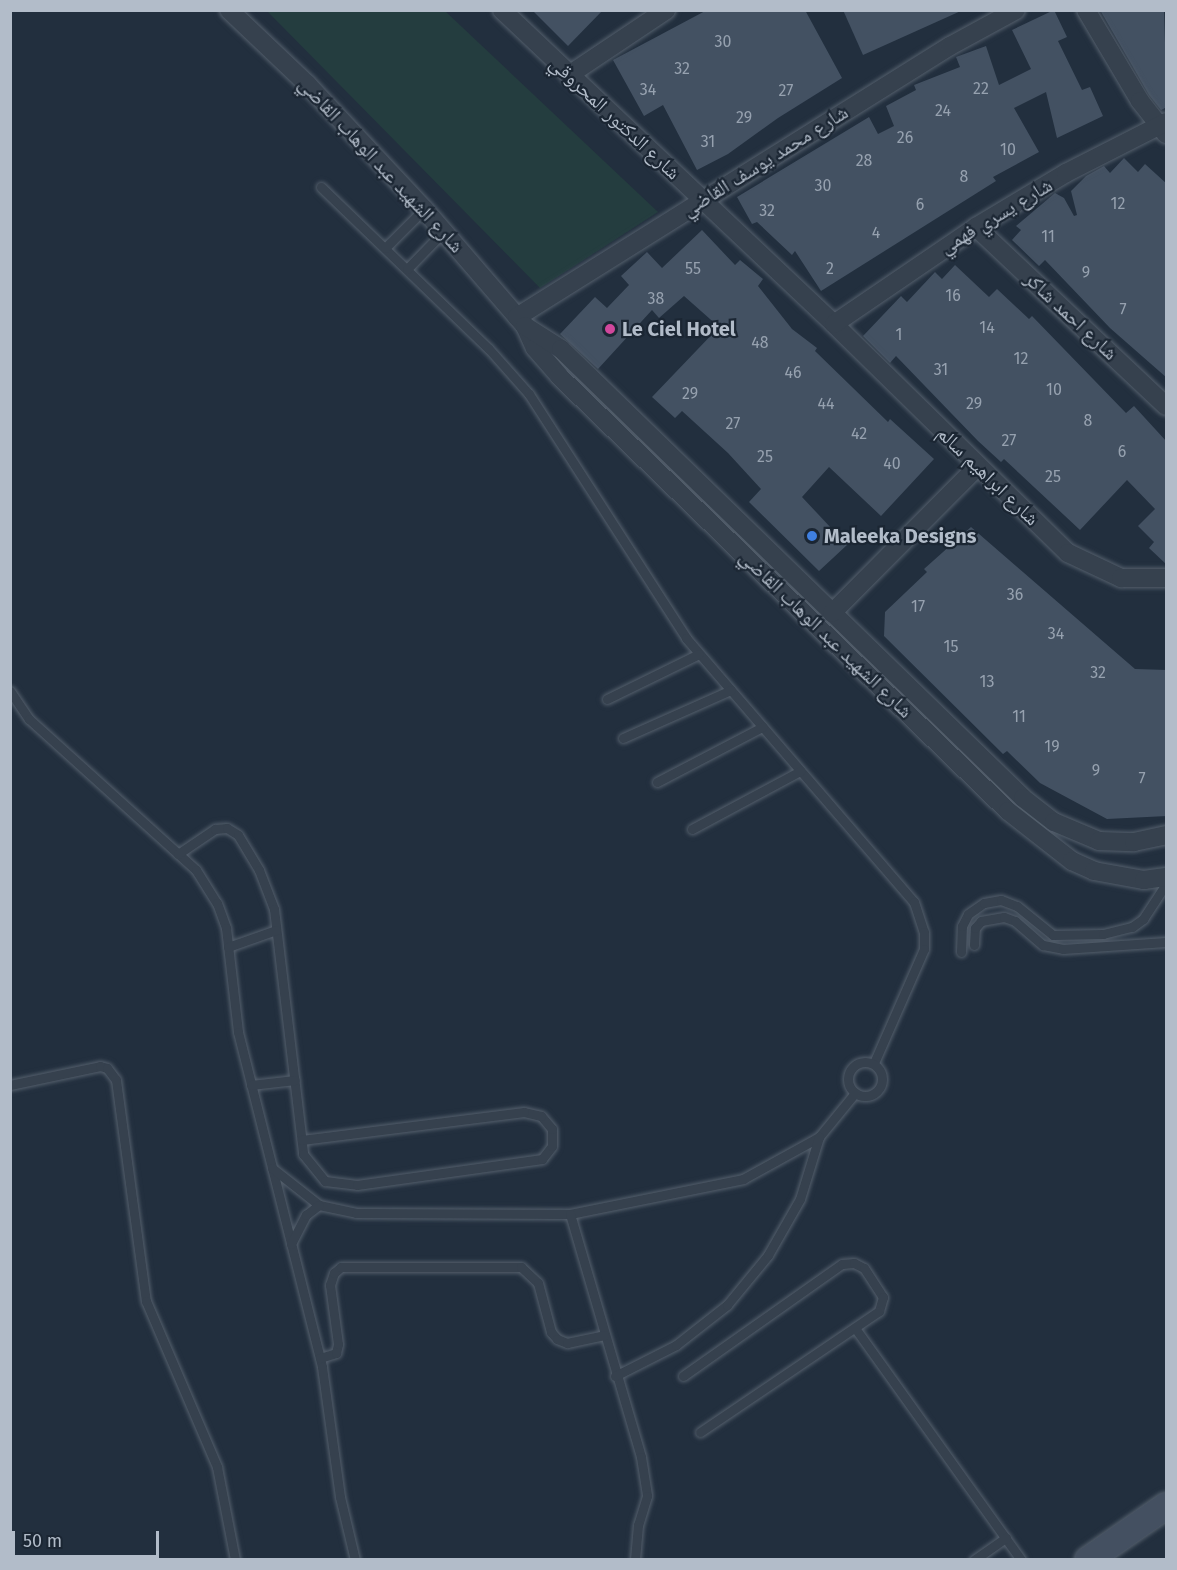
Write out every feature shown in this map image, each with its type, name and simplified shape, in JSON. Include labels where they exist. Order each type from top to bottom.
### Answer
[{"type":"main road","points":[[1088,1560],[1167,1506]]},
{"type":"street","name":"شارع الشهيد عبد الوهاب القاضي","points":[[229,10],[307,84],[424,208],[521,321],[535,348],[559,376],[1008,811],[1072,861],[1094,871],[1144,880],[1167,877]]},
{"type":"street","name":"شارع الدكتور المحروقي","points":[[502,10],[834,324]]},
{"type":"street","points":[[569,75],[666,10]]},
{"type":"street","name":"شارع محمد يوسف القاضي","points":[[521,321],[702,200],[950,46],[1016,10]]},
{"type":"street","points":[[1086,10],[1164,127]]},
{"type":"street","name":"شارع يسري فهمي","points":[[834,324],[976,227],[1066,173],[1164,127]]},
{"type":"street","name":"شارع احمد شاكر","points":[[976,227],[1167,406]]},
{"type":"street","name":"شارع الشهيد عبد الوهاب القاضي","points":[[521,321],[561,349],[1023,798],[1054,822],[1099,841],[1134,842],[1167,835]]},
{"type":"street","name":"شارع ابراهيم سالم","points":[[834,324],[1068,554],[1121,578],[1167,578]]},
{"type":"street","points":[[832,613],[977,467]]},
{"type":"lane","points":[[321,187],[407,269],[529,394],[549,429],[699,654],[914,902],[920,914],[924,949],[874,1064]]},
{"type":"lane","points":[[385,248],[424,208]]},
{"type":"lane","points":[[407,269],[444,231]]},
{"type":"lane","points":[[606,699],[699,654]]},
{"type":"lane","points":[[623,738],[730,690]]},
{"type":"lane","points":[[10,691],[29,719],[196,870],[217,903],[228,947],[238,1032],[320,1358],[340,1497],[355,1560]]},
{"type":"lane","points":[[657,782],[762,727]]},
{"type":"lane","points":[[693,830],[800,771]]},
{"type":"lane","points":[[178,854],[215,829],[227,828],[238,835],[259,870],[274,909],[303,1154],[325,1180],[357,1185],[542,1159],[552,1146],[552,1129],[541,1116],[524,1112],[302,1140]]},
{"type":"lane","points":[[961,952],[962,926],[968,914],[984,903],[1001,900],[1017,906],[1053,935],[1103,934],[1132,927],[1143,919],[1167,884]]},
{"type":"lane","points":[[974,945],[975,928],[981,921],[1004,917],[1015,921],[1043,945],[1063,949],[1167,942]]},
{"type":"lane","points":[[228,947],[276,930]]},
{"type":"lane","points":[[861,1062],[874,1064],[882,1073],[882,1085],[873,1094],[855,1093],[848,1082],[850,1069],[861,1062]]},
{"type":"lane","points":[[10,1085],[100,1066],[107,1068],[116,1080],[146,1301],[217,1467],[235,1560]]},
{"type":"lane","points":[[251,1085],[295,1080]]},
{"type":"lane","points":[[272,1168],[319,1205],[356,1213],[570,1214],[743,1179],[819,1137],[855,1093]]},
{"type":"lane","points":[[615,1376],[676,1345],[727,1305],[768,1255],[800,1198],[819,1137]]},
{"type":"lane","points":[[291,1245],[306,1215],[319,1205]]},
{"type":"lane","points":[[570,1214],[615,1376],[641,1457],[647,1496],[638,1526],[635,1560]]},
{"type":"lane","points":[[683,1376],[848,1263],[864,1268],[884,1297],[879,1311],[700,1432]]},
{"type":"lane","points":[[320,1358],[336,1353],[338,1344],[330,1285],[333,1273],[341,1267],[521,1267],[538,1283],[551,1332],[557,1339],[567,1343],[604,1335]]},
{"type":"lane","points":[[855,1328],[1021,1560]]},
{"type":"lane","points":[[974,1560],[1006,1538]]},
{"type":"green space","points":[[267,11],[445,11],[658,212],[540,288]]},
{"type":"building","points":[[532,10],[603,10],[568,46]]},
{"type":"building","points":[[707,10],[805,10],[842,78],[778,118],[728,154],[697,170],[663,105],[644,116],[613,60]]},
{"type":"building","points":[[843,10],[963,10],[863,55]]},
{"type":"building","points":[[1054,10],[1067,37],[1058,41],[1082,90],[1090,87],[1103,116],[1057,138],[1046,92],[1014,108],[1039,152],[993,177],[996,181],[821,291],[795,251],[792,255],[757,222],[752,224],[737,197],[869,117],[878,134],[894,126],[886,106],[916,90],[914,85],[960,67],[956,57],[986,46],[999,85],[1031,69],[1012,30]]},
{"type":"building","points":[[1100,10],[1164,10],[1167,107],[1161,110],[1149,95]]},
{"type":"building","points":[[1124,158],[1138,172],[1145,164],[1167,184],[1167,378],[1110,328],[1045,260],[1039,266],[1012,240],[1021,230],[1016,226],[1055,193],[1064,198],[1074,216],[1077,215],[1071,191],[1086,176],[1104,166],[1110,173]]},
{"type":"building","points":[[702,230],[735,265],[740,260],[763,279],[758,286],[792,329],[817,348],[815,351],[888,422],[890,419],[934,459],[881,516],[829,467],[802,497],[847,545],[819,571],[749,502],[761,489],[728,453],[682,411],[675,418],[652,397],[719,327],[684,296],[659,318],[652,310],[598,369],[560,334],[595,297],[607,308],[629,285],[621,276],[647,252],[662,268]]},
{"type":"building","points":[[955,265],[989,297],[997,289],[1029,319],[1032,316],[1126,413],[1134,406],[1167,442],[1167,565],[1149,548],[1154,542],[1138,526],[1155,509],[1127,480],[1080,530],[1004,459],[1001,462],[978,441],[896,356],[890,363],[863,336],[901,296],[907,302],[935,272],[942,279]]},
{"type":"building","points":[[971,527],[1135,669],[1167,670],[1167,816],[1107,819],[1040,783],[1007,751],[1003,754],[884,636],[885,612],[927,572],[924,569]]},
{"type":"place","name":"Le Ciel Hotel","points":[[610,329]]},
{"type":"place","name":"Maleeka Designs","points":[[812,536]]}]
